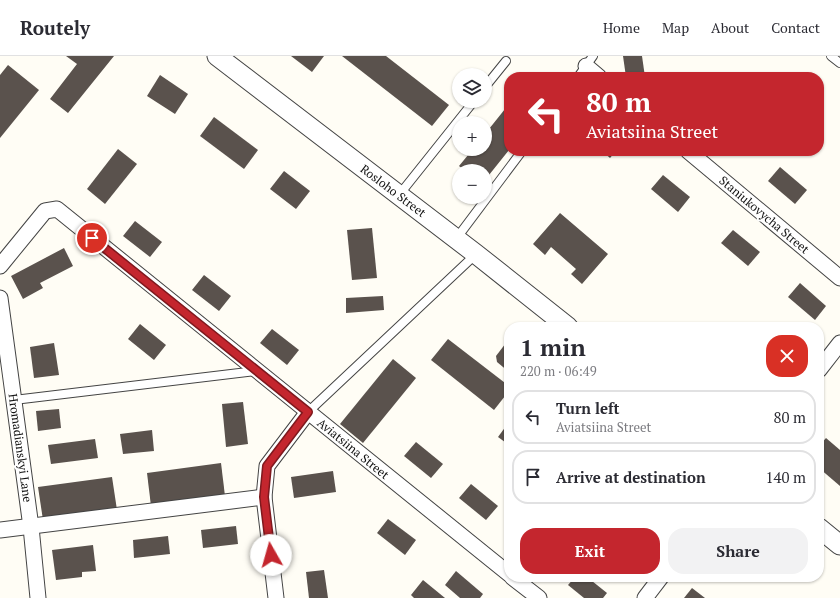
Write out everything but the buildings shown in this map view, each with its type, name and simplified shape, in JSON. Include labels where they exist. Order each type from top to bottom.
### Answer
[{"type":"street","name":"Rosloho Street","points":[[217,56],[476,254],[562,322]]},
{"type":"street","name":"Staniukovycha Street","points":[[694,156],[840,278]]},
{"type":"street","name":"Aviatsiina Street","points":[[0,266],[44,211],[57,209],[504,570]]},
{"type":"street","name":"Hromadianskyi Lane","points":[[0,302],[31,527],[38,598]]},
{"type":"street","points":[[824,364],[840,343]]},
{"type":"street","points":[[276,598],[264,497],[267,466],[308,412]]},
{"type":"street","points":[[0,530],[264,497]]},
{"type":"street","points":[[824,532],[840,545]]},
{"type":"street","points":[[518,582],[538,598]]},
{"type":"street","points":[[645,598],[657,582]]},
{"type":"lane","points":[[831,56],[840,63]]},
{"type":"lane","points":[[492,78],[506,61]]},
{"type":"lane","points":[[399,195],[468,108]]},
{"type":"lane","points":[[456,239],[518,156]]},
{"type":"lane","points":[[308,412],[476,254]]},
{"type":"lane","points":[[14,400],[256,371]]},
{"type":"route","points":[[92,238],[308,412],[267,466],[264,497],[271,555]]}]
